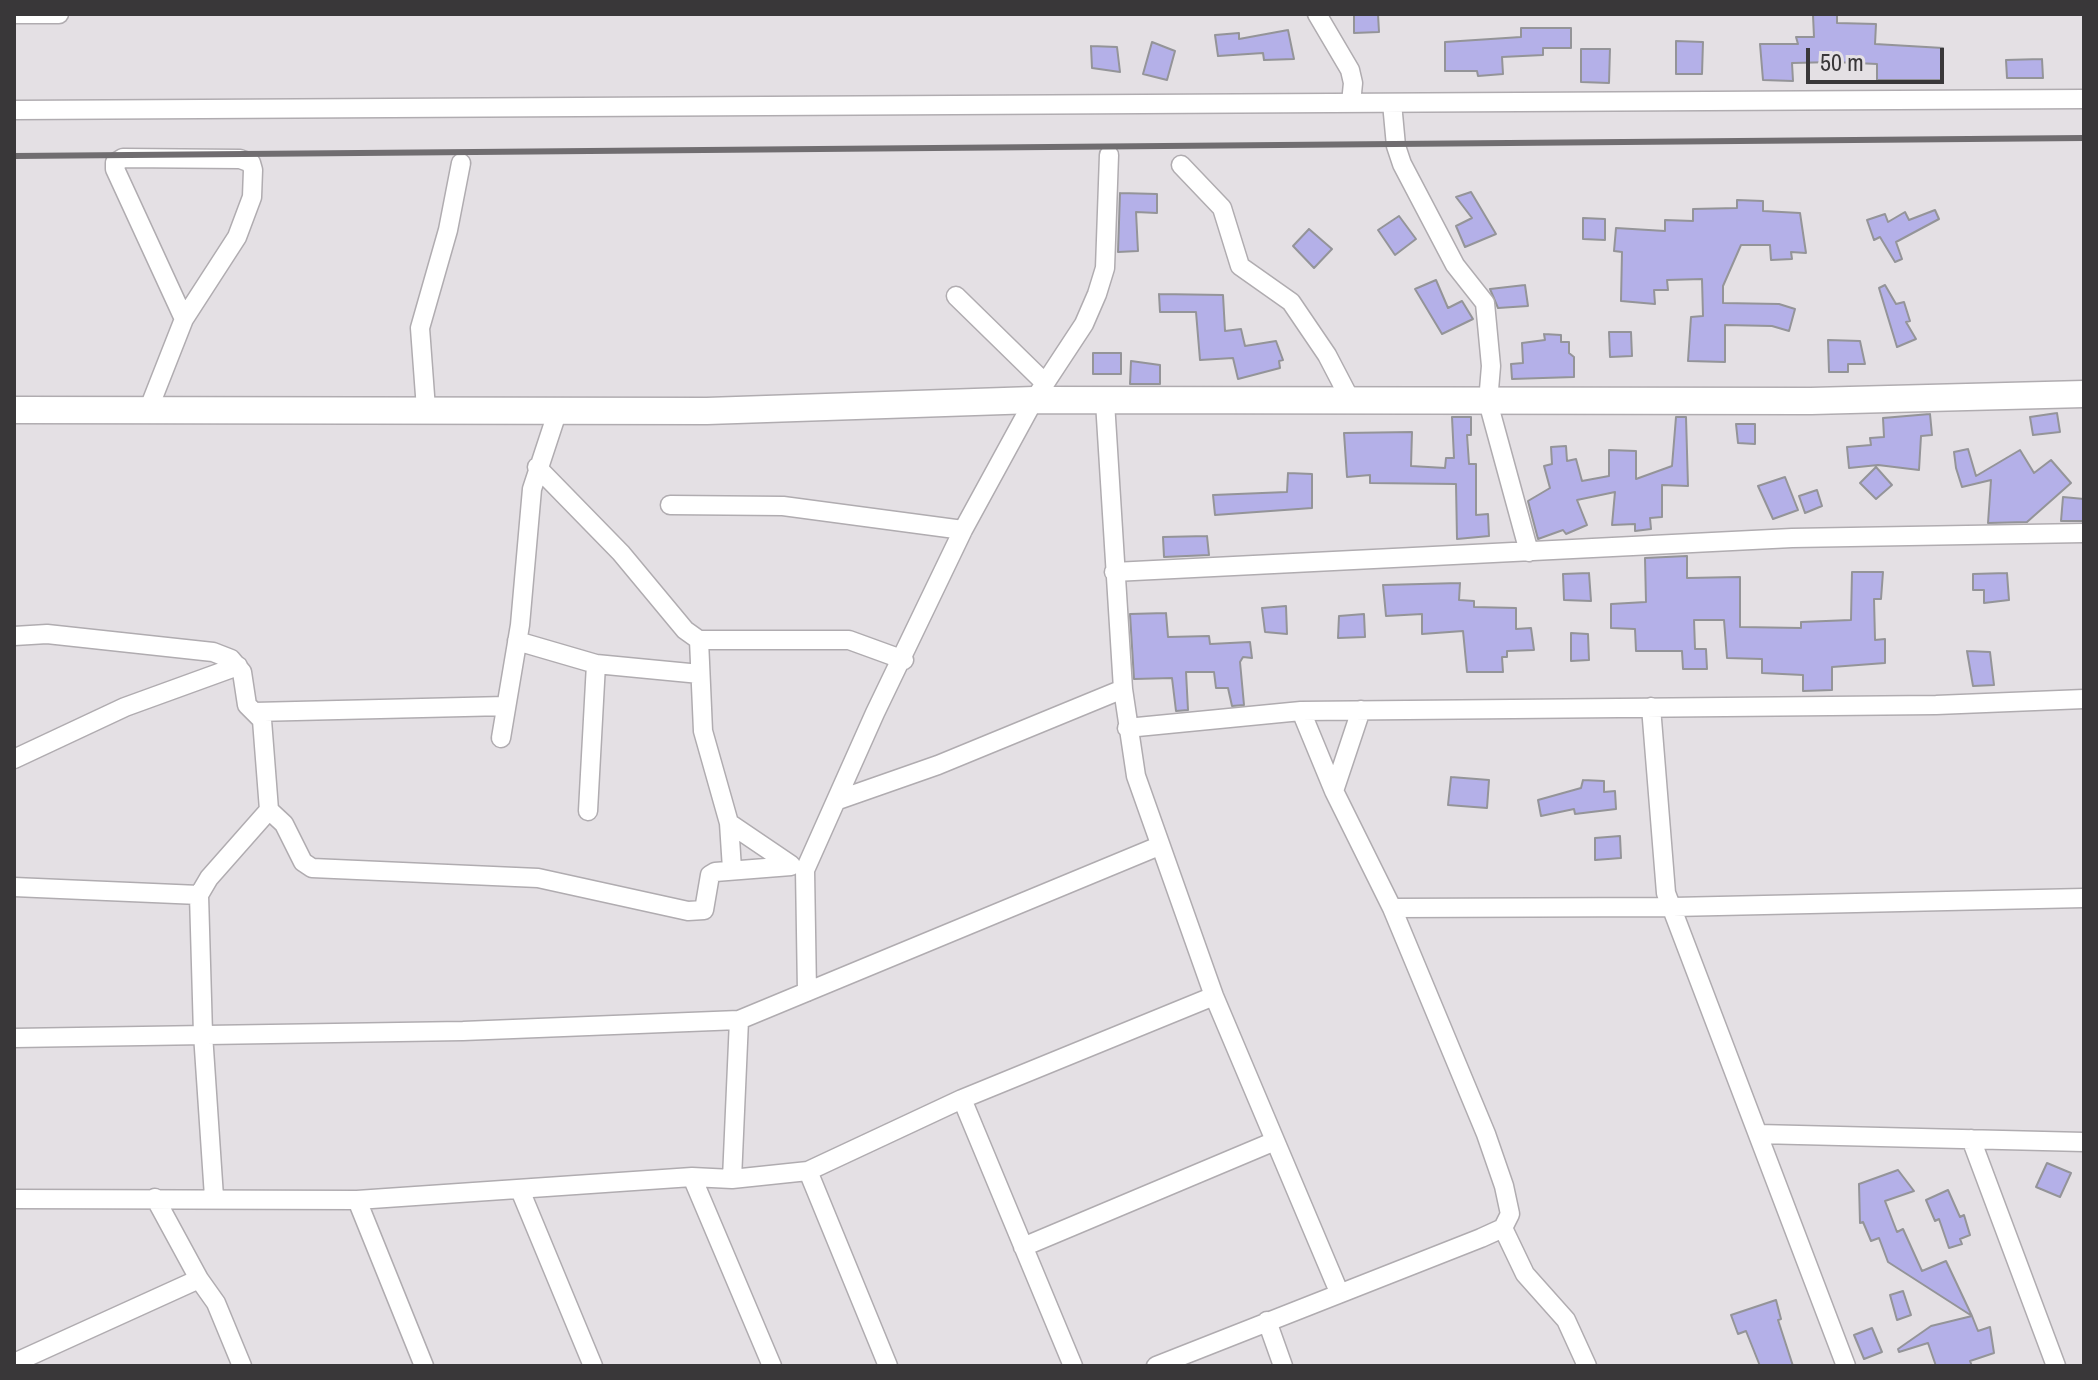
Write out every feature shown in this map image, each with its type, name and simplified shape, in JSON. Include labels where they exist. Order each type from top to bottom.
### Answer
[{"type":"street","points":[[14,14],[59,14]]},
{"type":"street","points":[[1317,14],[1350,70],[1351,103]]},
{"type":"street","points":[[14,110],[2084,99]]},
{"type":"street","points":[[1392,103],[1396,146],[1406,172],[1455,265],[1485,303],[1490,351],[1488,402],[1508,486],[1529,552]]},
{"type":"street","points":[[807,992],[798,868],[838,800],[875,713],[904,660],[963,530],[1040,392],[1084,324],[1105,268],[1109,155]]},
{"type":"street","points":[[149,408],[184,319],[237,237],[252,197],[251,163],[213,157],[123,158],[115,163],[115,169],[184,319]]},
{"type":"street","points":[[426,409],[420,328],[448,230],[461,163]]},
{"type":"street","points":[[1181,165],[1222,208],[1240,266],[1291,302],[1327,355],[1352,403]]},
{"type":"street","points":[[956,296],[1040,392]]},
{"type":"street","points":[[14,410],[739,410],[1040,392],[1105,402],[1352,403],[1811,401],[2084,394]]},
{"type":"street","points":[[1105,402],[1123,689],[1136,776],[1214,996],[1339,1292]]},
{"type":"street","points":[[501,738],[517,641],[537,467],[558,410]]},
{"type":"street","points":[[537,467],[621,553],[685,630],[699,640],[774,637],[849,640],[904,660]]},
{"type":"street","points":[[670,505],[783,506],[963,530]]},
{"type":"street","points":[[1114,572],[1792,538],[2084,533]]},
{"type":"street","points":[[14,636],[47,634],[158,644],[213,652],[238,666],[242,672],[247,705],[262,720],[265,733],[269,810],[284,824],[303,862],[322,870],[538,878],[688,911],[704,910],[710,875],[732,869],[798,868]]},
{"type":"street","points":[[699,640],[703,731],[729,823],[732,869]]},
{"type":"street","points":[[517,641],[596,664],[700,674]]},
{"type":"street","points":[[588,811],[596,664]]},
{"type":"street","points":[[14,759],[125,707],[238,666]]},
{"type":"street","points":[[838,800],[938,765],[1123,689]]},
{"type":"street","points":[[1127,728],[1301,711],[1936,705],[2084,699]]},
{"type":"street","points":[[254,712],[506,706]]},
{"type":"street","points":[[1651,707],[1663,876],[1846,1366]]},
{"type":"street","points":[[1334,791],[1361,710]]},
{"type":"street","points":[[1156,1366],[1503,1228],[1510,1214],[1504,1186],[1392,908],[1334,791],[1301,711]]},
{"type":"street","points":[[214,1197],[203,1034],[199,895],[209,878],[269,810]]},
{"type":"street","points":[[729,823],[798,868]]},
{"type":"street","points":[[14,1038],[463,1031],[739,1020],[1159,846]]},
{"type":"street","points":[[14,887],[199,895]]},
{"type":"street","points":[[1392,908],[1673,907],[2084,898]]},
{"type":"street","points":[[14,1199],[214,1197],[357,1200],[692,1177],[732,1179],[808,1171],[962,1099],[1214,996]]},
{"type":"street","points":[[732,1179],[739,1020]]},
{"type":"street","points":[[962,1099],[1073,1366]]},
{"type":"street","points":[[1758,1134],[2084,1142]]},
{"type":"street","points":[[1971,1139],[2056,1366]]},
{"type":"street","points":[[1023,1247],[1275,1141]]},
{"type":"street","points":[[808,1171],[888,1366]]},
{"type":"street","points":[[692,1177],[772,1366]]},
{"type":"street","points":[[520,1190],[593,1366]]},
{"type":"street","points":[[155,1198],[222,1315],[242,1366]]},
{"type":"street","points":[[357,1200],[424,1366]]},
{"type":"street","points":[[1503,1228],[1525,1274],[1566,1320],[1587,1366]]},
{"type":"street","points":[[14,1363],[199,1279]]},
{"type":"street","points":[[1267,1321],[1283,1366]]},
{"type":"building","points":[[1354,14],[1378,14],[1379,32],[1354,33]]},
{"type":"building","points":[[1837,14],[1837,23],[1876,24],[1875,44],[1943,48],[1943,80],[1877,80],[1877,64],[1834,62],[1792,63],[1793,81],[1763,80],[1760,44],[1798,44],[1796,37],[1814,37],[1813,15]]},
{"type":"building","points":[[1521,28],[1571,28],[1571,48],[1543,48],[1543,55],[1502,57],[1503,74],[1478,76],[1477,71],[1445,71],[1445,42],[1521,37]]},
{"type":"building","points":[[1288,30],[1294,59],[1264,60],[1263,53],[1218,56],[1215,35],[1239,33],[1239,39]]},
{"type":"building","points":[[1676,41],[1703,42],[1702,74],[1676,74]]},
{"type":"building","points":[[1152,42],[1175,51],[1167,80],[1143,74]]},
{"type":"building","points":[[1091,46],[1117,47],[1120,72],[1092,68]]},
{"type":"building","points":[[1581,49],[1610,49],[1609,83],[1581,82]]},
{"type":"building","points":[[2042,59],[2043,78],[2007,78],[2006,60]]},
{"type":"building","points":[[1471,192],[1496,234],[1465,247],[1456,226],[1472,218],[1456,197]]},
{"type":"building","points":[[1120,193],[1157,194],[1157,213],[1136,212],[1138,251],[1118,252]]},
{"type":"building","points":[[1737,200],[1763,201],[1763,211],[1800,213],[1806,253],[1791,252],[1792,259],[1771,260],[1770,245],[1741,245],[1723,286],[1723,303],[1779,304],[1795,309],[1789,331],[1772,326],[1725,325],[1725,362],[1688,361],[1691,317],[1703,316],[1702,279],[1667,280],[1668,290],[1654,290],[1655,304],[1621,301],[1622,252],[1614,251],[1616,228],[1665,231],[1665,220],[1693,221],[1693,209],[1737,208]]},
{"type":"building","points":[[1935,210],[1939,219],[1896,242],[1902,259],[1895,262],[1880,237],[1874,240],[1867,220],[1885,214],[1888,222],[1905,212],[1909,220]]},
{"type":"building","points":[[1399,216],[1416,239],[1395,255],[1378,230]]},
{"type":"building","points":[[1583,218],[1605,219],[1605,240],[1583,239]]},
{"type":"building","points":[[1309,229],[1332,249],[1314,268],[1293,246]]},
{"type":"building","points":[[1436,280],[1448,308],[1462,301],[1473,319],[1442,334],[1415,289]]},
{"type":"building","points":[[1525,285],[1528,306],[1498,308],[1490,289]]},
{"type":"building","points":[[1885,285],[1896,304],[1904,302],[1910,321],[1906,322],[1916,339],[1897,347],[1879,288]]},
{"type":"building","points":[[1159,294],[1223,295],[1225,331],[1241,329],[1245,346],[1276,341],[1283,360],[1279,361],[1280,368],[1238,379],[1233,358],[1200,360],[1196,312],[1160,312]]},
{"type":"building","points":[[1609,332],[1631,332],[1632,356],[1610,357]]},
{"type":"building","points":[[1544,334],[1561,335],[1561,342],[1569,342],[1569,353],[1574,357],[1574,377],[1512,379],[1511,364],[1523,363],[1522,343],[1545,340]]},
{"type":"building","points":[[1828,340],[1860,341],[1865,364],[1848,364],[1848,372],[1829,372]]},
{"type":"building","points":[[1093,353],[1121,353],[1121,374],[1093,374]]},
{"type":"building","points":[[1131,361],[1160,365],[1160,384],[1130,384]]},
{"type":"building","points":[[2057,413],[2060,432],[2033,435],[2030,417]]},
{"type":"building","points":[[1930,414],[1932,435],[1921,436],[1919,470],[1878,465],[1849,468],[1847,447],[1871,445],[1870,438],[1884,437],[1883,418]]},
{"type":"building","points":[[1452,417],[1471,417],[1471,435],[1467,435],[1469,464],[1476,464],[1476,515],[1488,514],[1489,536],[1457,539],[1456,484],[1370,483],[1370,475],[1347,477],[1344,433],[1412,432],[1411,466],[1445,468],[1446,458],[1454,458]]},
{"type":"building","points":[[1676,417],[1686,417],[1688,486],[1662,485],[1662,517],[1650,518],[1651,529],[1635,531],[1635,524],[1612,525],[1615,492],[1577,500],[1587,525],[1566,534],[1563,530],[1538,539],[1528,501],[1550,488],[1544,466],[1552,464],[1551,447],[1566,446],[1567,461],[1576,459],[1582,481],[1609,476],[1609,450],[1636,451],[1636,479],[1672,466]]},
{"type":"building","points":[[1736,424],[1755,424],[1755,444],[1738,443]]},
{"type":"building","points":[[1968,449],[1976,476],[2020,450],[2034,473],[2051,460],[2071,483],[2027,522],[1988,523],[1991,480],[1962,487],[1956,468],[1954,452]]},
{"type":"building","points":[[1876,467],[1892,485],[1876,499],[1860,483]]},
{"type":"building","points":[[1288,473],[1312,474],[1312,508],[1215,515],[1213,495],[1287,492]]},
{"type":"building","points":[[1785,477],[1798,510],[1773,519],[1758,486]]},
{"type":"building","points":[[1817,490],[1822,506],[1805,513],[1799,496]]},
{"type":"building","points":[[2063,497],[2084,499],[2084,521],[2061,521]]},
{"type":"building","points":[[1207,536],[1209,555],[1164,557],[1163,537]]},
{"type":"building","points":[[1687,556],[1687,578],[1740,577],[1740,627],[1801,628],[1801,622],[1851,620],[1852,572],[1883,572],[1881,599],[1874,599],[1875,640],[1885,639],[1885,663],[1832,667],[1832,690],[1803,691],[1803,675],[1762,673],[1762,659],[1727,658],[1724,620],[1694,620],[1695,649],[1706,649],[1707,669],[1683,669],[1682,651],[1636,651],[1635,629],[1611,628],[1611,604],[1646,602],[1645,558]]},
{"type":"building","points":[[1589,573],[1591,601],[1564,600],[1563,574]]},
{"type":"building","points":[[2007,573],[2009,600],[1984,603],[1984,590],[1973,590],[1973,574]]},
{"type":"building","points":[[1460,583],[1459,600],[1474,601],[1474,607],[1516,608],[1516,629],[1531,628],[1534,650],[1507,651],[1507,657],[1502,657],[1503,672],[1467,672],[1463,631],[1422,634],[1422,614],[1386,616],[1383,585]]},
{"type":"building","points":[[1286,606],[1287,634],[1265,632],[1262,608]]},
{"type":"building","points":[[1166,613],[1168,637],[1209,636],[1210,644],[1250,642],[1252,658],[1243,657],[1240,662],[1244,705],[1232,706],[1228,688],[1216,688],[1214,672],[1186,672],[1188,710],[1176,711],[1172,678],[1134,679],[1130,614]]},
{"type":"building","points":[[1364,614],[1365,637],[1338,638],[1339,616]]},
{"type":"building","points":[[1571,633],[1588,634],[1589,660],[1571,661]]},
{"type":"building","points":[[1967,651],[1990,652],[1994,685],[1973,686]]},
{"type":"building","points":[[1451,777],[1489,780],[1487,808],[1448,805]]},
{"type":"building","points":[[1583,780],[1604,781],[1604,792],[1615,791],[1616,809],[1575,814],[1574,809],[1541,816],[1538,800],[1581,788]]},
{"type":"building","points":[[1620,836],[1621,858],[1595,860],[1595,838]]},
{"type":"building","points":[[2047,1163],[2071,1173],[2060,1197],[2036,1187]]},
{"type":"building","points":[[1898,1170],[1914,1191],[1885,1201],[1897,1232],[1903,1229],[1922,1271],[1946,1261],[1972,1316],[1888,1262],[1879,1238],[1871,1241],[1863,1222],[1860,1223],[1859,1184]]},
{"type":"building","points":[[1948,1190],[1960,1217],[1964,1215],[1970,1235],[1960,1239],[1962,1244],[1949,1248],[1939,1219],[1935,1221],[1926,1200]]},
{"type":"building","points":[[1903,1291],[1911,1315],[1897,1320],[1890,1295]]},
{"type":"building","points":[[1776,1300],[1781,1319],[1778,1320],[1793,1366],[1760,1366],[1746,1331],[1738,1334],[1731,1315]]},
{"type":"building","points":[[1972,1316],[1978,1331],[1990,1327],[1994,1353],[1970,1361],[1972,1366],[1936,1366],[1928,1343],[1899,1352],[1898,1349],[1931,1326]]},
{"type":"building","points":[[1872,1328],[1882,1352],[1864,1359],[1854,1335]]},
{"type":"railway","points":[[14,156],[2084,138]]}]
